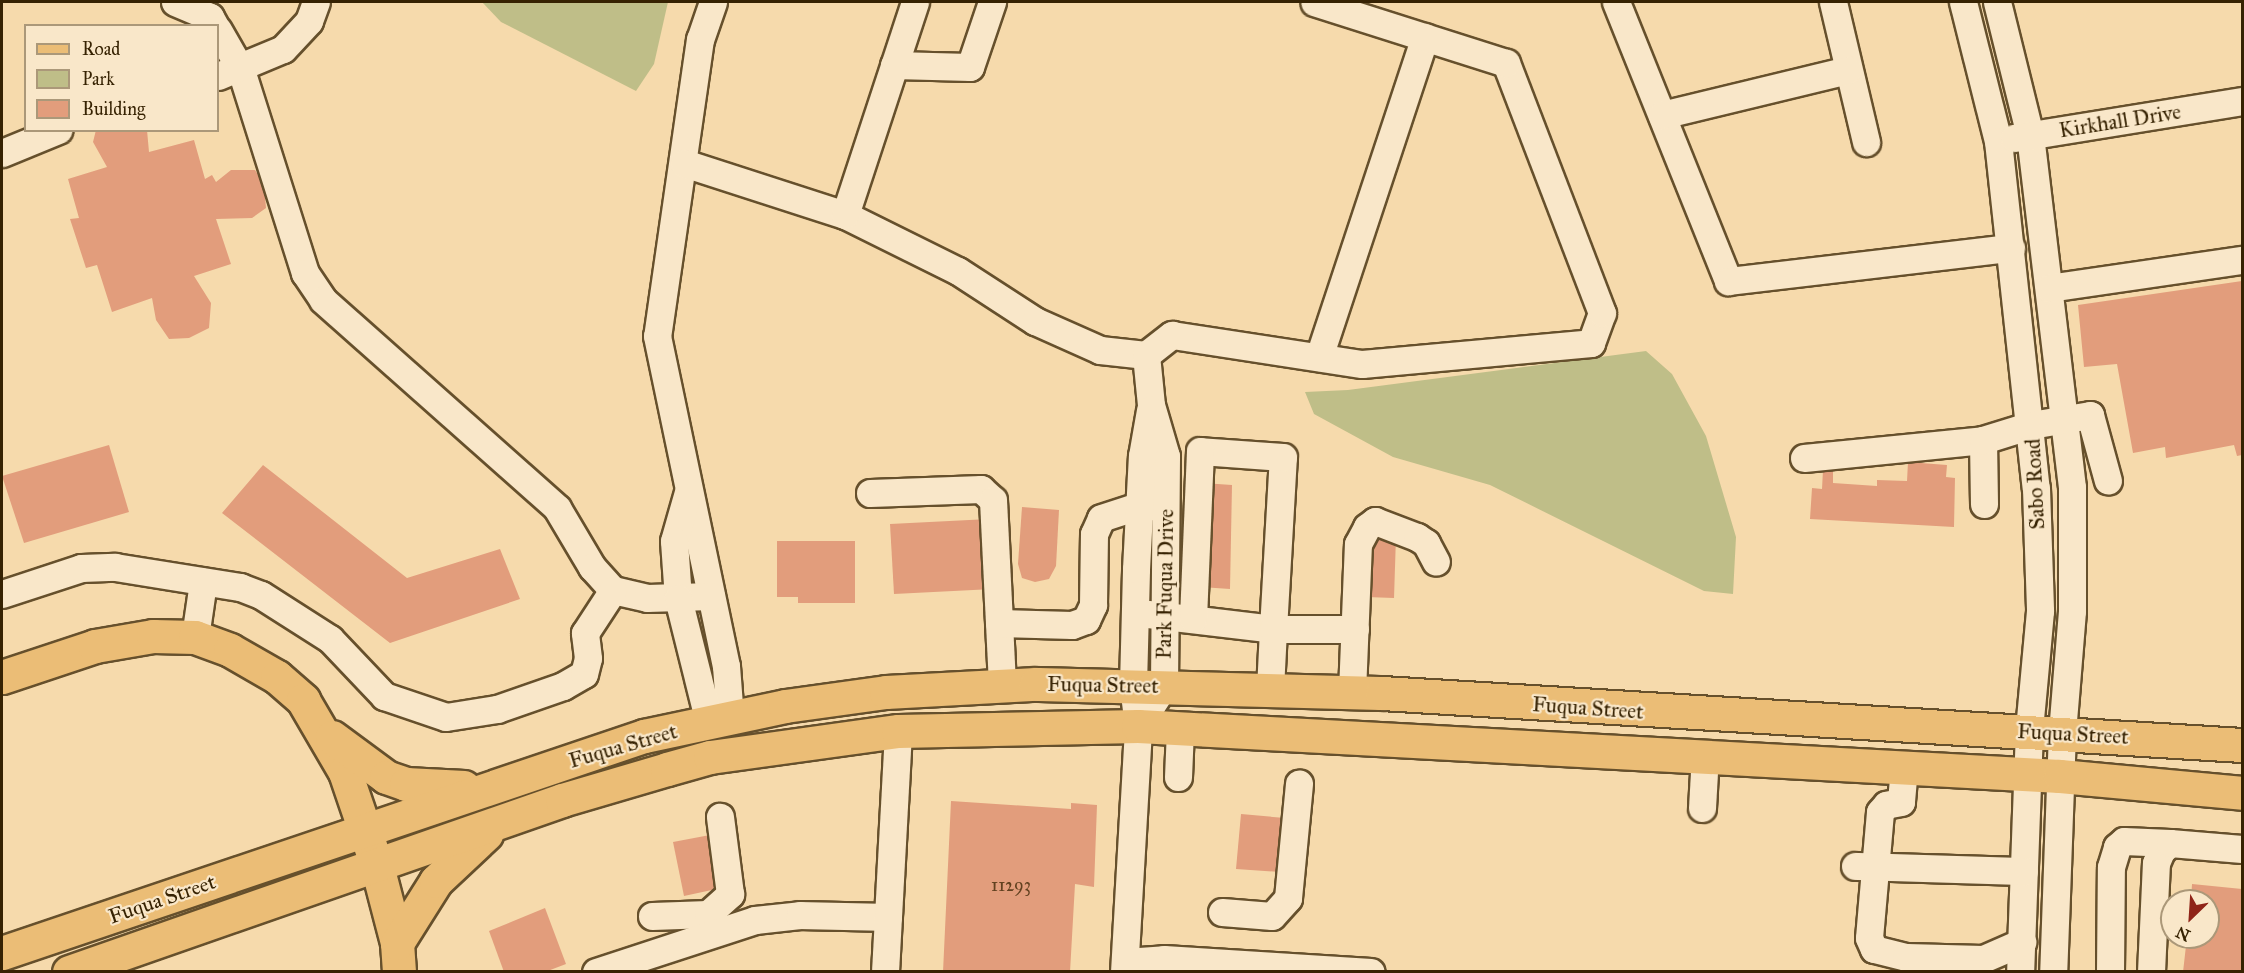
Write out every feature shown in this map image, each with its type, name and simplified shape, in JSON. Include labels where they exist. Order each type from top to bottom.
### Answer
[{"type":"main road","points":[[2,677],[95,646],[153,636],[195,637],[240,654],[277,677],[303,700],[325,732],[364,827],[377,866],[398,958]]},
{"type":"main road","name":"Fuqua Street","points":[[2,953],[364,827],[644,736],[719,720],[886,692],[1002,686],[1148,685],[1352,692],[1706,715],[2029,730],[2242,745]]},
{"type":"main road","points":[[886,692],[898,731]]},
{"type":"main road","points":[[1705,755],[1706,715]]},
{"type":"main road","points":[[719,720],[736,753]]},
{"type":"main road","name":"Fuqua Street","points":[[69,972],[594,790],[736,753],[898,731],[1138,726],[2060,776],[2242,793]]},
{"type":"main road","points":[[325,732],[367,765],[396,780],[484,789]]},
{"type":"main road","points":[[398,958],[436,881],[498,823]]},
{"type":"street","points":[[175,2],[210,17],[214,24]]},
{"type":"street","points":[[229,73],[283,49],[309,21],[316,2]]},
{"type":"street","points":[[713,2],[700,39],[684,163],[657,336],[690,485],[726,666],[719,720]]},
{"type":"street","points":[[845,215],[915,2]]},
{"type":"street","points":[[894,64],[970,67],[992,2]]},
{"type":"street","points":[[684,163],[845,215],[958,271],[1035,321],[1100,350],[1146,356],[1172,335],[1362,364],[1591,343],[1602,312],[1506,63],[1314,2]]},
{"type":"street","points":[[1616,2],[1728,280],[2011,248]]},
{"type":"street","points":[[1833,2],[1866,142]]},
{"type":"street","name":"Sabo Road","points":[[1964,2],[1998,141],[2031,424],[2040,611],[2029,730],[2020,972]]},
{"type":"street","name":"Sabo Road","points":[[1997,2],[2030,135],[2072,487],[2072,611],[2062,732],[2053,972]]},
{"type":"street","points":[[219,34],[229,73],[305,273],[323,300],[557,508],[592,567],[613,590],[647,598],[711,596]]},
{"type":"street","points":[[1319,357],[1425,37]]},
{"type":"street","points":[[1662,115],[1848,70]]},
{"type":"street","name":"Kirkhall Drive","points":[[1998,141],[2242,101]]},
{"type":"street","points":[[2,153],[52,132]]},
{"type":"street","points":[[2049,288],[2242,260]]},
{"type":"street","name":"Park Fuqua Drive","points":[[1124,967],[1138,726],[1165,615],[1153,507],[1153,436],[1146,356]]},
{"type":"street","points":[[1804,458],[1983,440],[2031,424],[2090,415],[2108,481]]},
{"type":"street","points":[[1983,440],[1984,504]]},
{"type":"street","points":[[1193,619],[1200,450],[1283,457],[1270,689]]},
{"type":"street","points":[[690,485],[674,541],[678,598],[719,720]]},
{"type":"street","points":[[870,493],[981,489],[993,500],[1002,686]]},
{"type":"street","points":[[999,623],[1072,625],[1086,620],[1093,605],[1094,534],[1101,518],[1153,507]]},
{"type":"street","name":"Park Fuqua Drive","points":[[1148,685],[1135,614],[1153,507]]},
{"type":"street","points":[[1352,692],[1358,544],[1367,527],[1375,521],[1417,537],[1426,543],[1436,562]]},
{"type":"street","points":[[2,594],[81,568],[115,567],[203,582],[261,595],[330,639],[384,696],[446,717],[497,709],[563,686],[584,674],[588,658],[585,633],[613,590]]},
{"type":"street","points":[[195,637],[203,582]]},
{"type":"street","points":[[1135,614],[1165,615],[1273,629],[1355,629]]},
{"type":"street","points":[[1178,777],[1180,729]]},
{"type":"street","points":[[885,972],[898,731]]},
{"type":"street","points":[[1702,808],[1705,755]]},
{"type":"street","points":[[1904,767],[1901,802],[1880,812],[1865,866],[1869,938],[1881,952],[1983,959],[2022,942]]},
{"type":"street","points":[[1222,912],[1272,916],[1288,898],[1299,784]]},
{"type":"street","points":[[652,916],[708,914],[730,894],[720,817]]},
{"type":"street","points":[[2110,972],[2111,867],[2118,847],[2124,841],[2242,849]]},
{"type":"street","points":[[2151,972],[2156,863],[2170,843]]},
{"type":"street","points":[[1865,866],[2024,871]]},
{"type":"street","points":[[596,972],[755,920],[800,915],[888,917]]},
{"type":"street","points":[[1124,967],[1164,959],[1371,972]]},
{"type":"green space","points":[[482,2],[668,2],[654,64],[636,91],[501,22]]},
{"type":"green space","points":[[1646,351],[1672,374],[1706,436],[1736,537],[1733,594],[1704,591],[1490,485],[1393,457],[1314,414],[1305,392],[1348,390]]},
{"type":"building","points":[[96,132],[147,132],[149,152],[194,140],[205,179],[212,175],[216,182],[231,170],[255,170],[264,184],[266,208],[252,218],[216,219],[231,264],[194,276],[211,303],[209,328],[189,338],[169,339],[156,320],[152,298],[112,312],[97,265],[86,268],[70,219],[79,218],[68,179],[107,167],[93,142]]},
{"type":"building","points":[[2242,281],[2242,455],[2237,456],[2234,445],[2166,458],[2165,447],[2133,453],[2117,364],[2084,367],[2078,305]]},
{"type":"building","points":[[109,445],[129,512],[24,543],[2,476]]},
{"type":"building","points":[[1908,462],[1947,465],[1946,477],[1955,478],[1954,527],[1810,519],[1812,488],[1822,489],[1823,470],[1833,470],[1833,483],[1877,486],[1877,480],[1907,481]]},
{"type":"building","points":[[263,465],[407,578],[500,549],[520,599],[390,643],[222,513]]},
{"type":"building","points":[[1203,483],[1232,485],[1230,589],[1201,587]]},
{"type":"building","points":[[1022,507],[1059,510],[1056,566],[1049,579],[1035,582],[1022,578],[1018,564]]},
{"type":"building","points":[[989,519],[993,589],[894,594],[890,524]]},
{"type":"building","points":[[1368,535],[1396,536],[1394,598],[1366,597]]},
{"type":"building","points":[[777,541],[855,541],[855,603],[798,603],[798,597],[777,597]]},
{"type":"building","points":[[951,801],[1071,809],[1071,803],[1097,805],[1094,887],[1075,884],[1070,972],[943,972]]},
{"type":"building","points":[[1241,814],[1285,818],[1280,872],[1236,869]]},
{"type":"building","points":[[710,835],[721,888],[684,896],[673,842]]},
{"type":"building","points":[[2192,884],[2242,889],[2242,972],[2183,972],[2186,949],[2220,949],[2220,889],[2192,889]]},
{"type":"building","points":[[545,908],[566,964],[545,972],[504,972],[489,931]]}]
